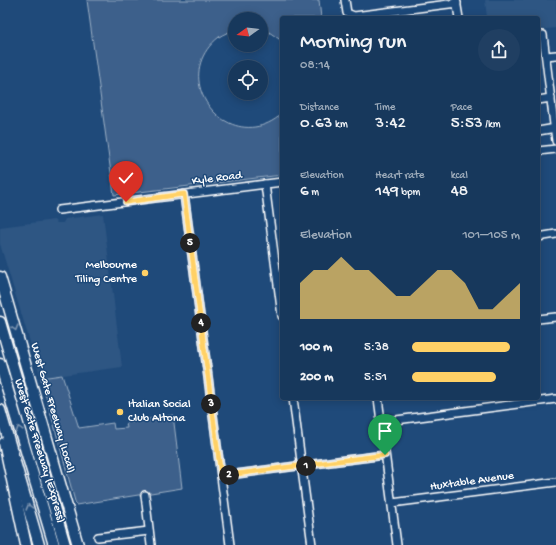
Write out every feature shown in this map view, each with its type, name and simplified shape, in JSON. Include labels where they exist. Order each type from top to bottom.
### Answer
[{"type":"highway","name":"West Gate Freeway (Local)","points":[[0,278],[78,545]]},
{"type":"highway","name":"West Gate Freeway (Express)","points":[[0,322],[65,545]]},
{"type":"highway","name":"West Gate Freeway (Express)","points":[[0,364],[54,545]]},
{"type":"highway","points":[[0,410],[39,545]]},
{"type":"highway","points":[[0,426],[26,545]]},
{"type":"highway","points":[[59,479],[85,545]]},
{"type":"street","points":[[345,0],[347,13],[354,16],[456,2],[459,16]]},
{"type":"street","points":[[540,35],[546,56],[556,141]]},
{"type":"street","points":[[546,56],[556,55]]},
{"type":"street","points":[[540,100],[551,98]]},
{"type":"street","points":[[540,131],[555,128]]},
{"type":"street","points":[[540,151],[556,148]]},
{"type":"street","name":"Kyle Road","points":[[59,210],[280,182]]},
{"type":"street","points":[[265,184],[280,300]]},
{"type":"street","points":[[184,194],[230,545]]},
{"type":"street","points":[[540,237],[556,234]]},
{"type":"street","points":[[540,319],[556,317]]},
{"type":"street","points":[[381,422],[556,399]]},
{"type":"street","points":[[293,400],[312,545]]},
{"type":"street","points":[[378,400],[397,545]]},
{"type":"street","points":[[221,476],[385,455]]},
{"type":"street","name":"Huxtable Avenue","points":[[392,503],[556,482]]},
{"type":"street","points":[[145,495],[151,545]]},
{"type":"street","points":[[98,538],[149,531]]},
{"type":"shaded area","points":[[87,0],[319,0],[321,16],[280,16],[280,40],[268,32],[268,12],[228,12],[228,32],[219,37],[204,54],[199,74],[201,92],[211,108],[225,121],[243,127],[262,125],[280,115],[280,175],[114,195]]},
{"type":"shaded area","points":[[485,0],[556,0],[556,28],[540,30],[540,16],[487,16]]},
{"type":"shaded area","points":[[103,214],[122,367],[41,378],[0,244],[0,227],[54,220],[57,223],[63,223],[65,219]]},
{"type":"shaded area","points":[[62,375],[79,428],[113,423],[114,429],[127,428],[126,423],[173,415],[182,488],[76,505],[41,378]]},
{"type":"place","name":"Melbourne Tiling Centre","points":[[145,273]]},
{"type":"place","name":"Italian Social Club Altona","points":[[120,412]]},
{"type":"route","points":[[126,202],[184,194],[221,476],[297,466],[302,470],[305,469],[306,465],[385,455]]}]
